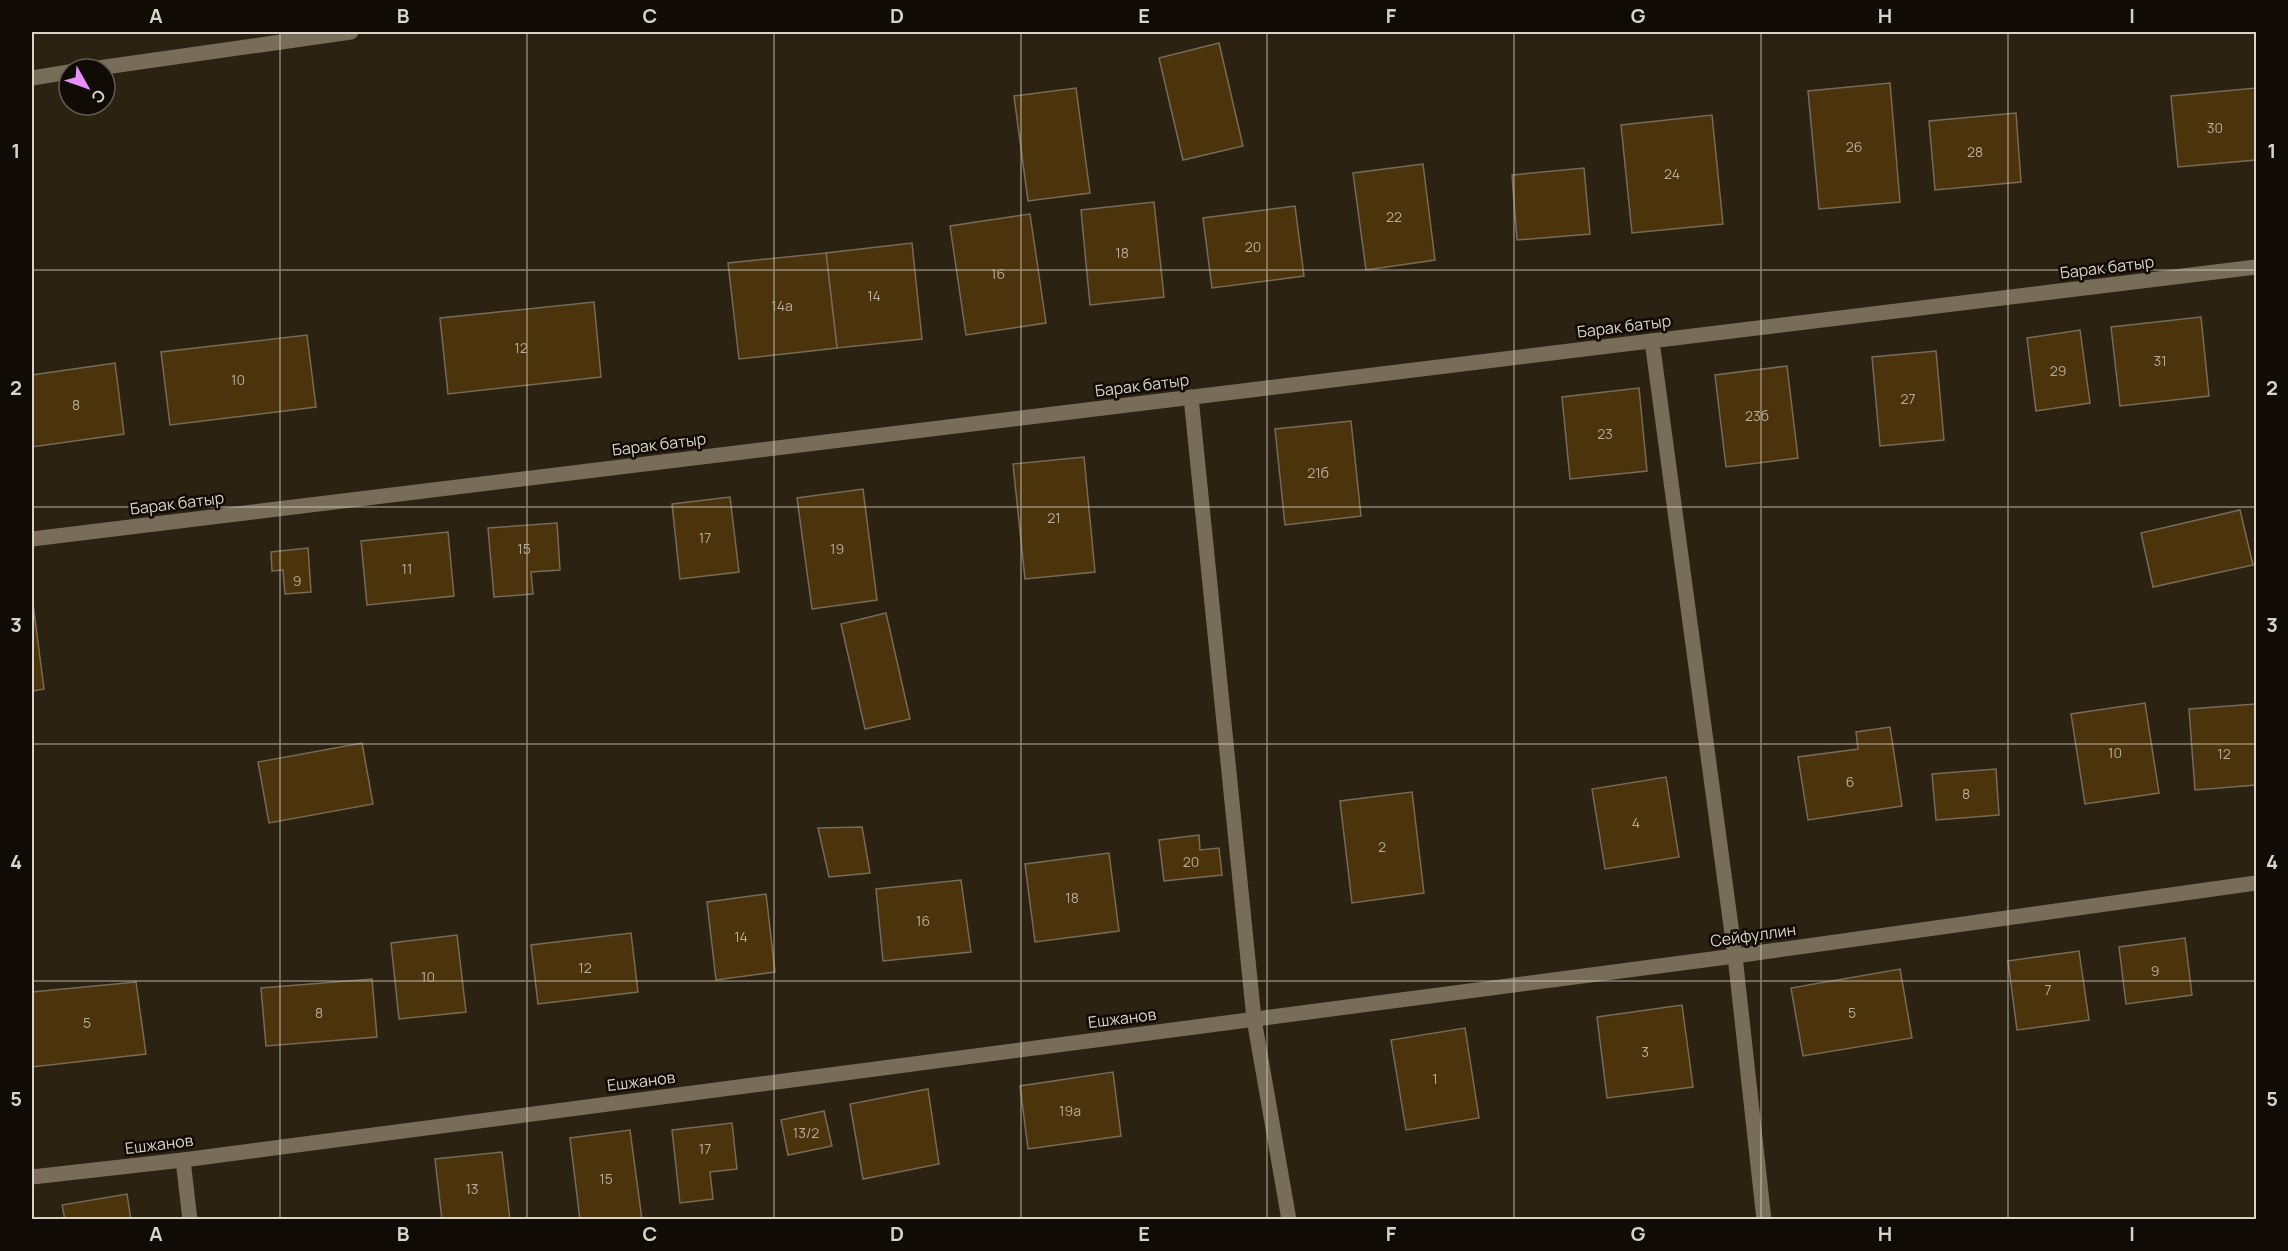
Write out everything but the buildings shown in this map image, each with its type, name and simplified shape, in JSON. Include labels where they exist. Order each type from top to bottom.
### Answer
[{"type":"street","points":[[117,65],[351,32]]},
{"type":"street","points":[[32,78],[57,74]]},
{"type":"street","name":"Барак батыр","points":[[32,539],[2256,267]]},
{"type":"street","points":[[1652,341],[1735,956],[1764,1220]]},
{"type":"street","points":[[1191,397],[1254,1019],[1289,1220]]},
{"type":"street","name":"Сейфуллин","points":[[1254,1019],[1735,956],[2256,883]]},
{"type":"street","name":"Ешжанов","points":[[32,1177],[183,1160],[1254,1019]]},
{"type":"street","points":[[183,1160],[190,1220]]}]
